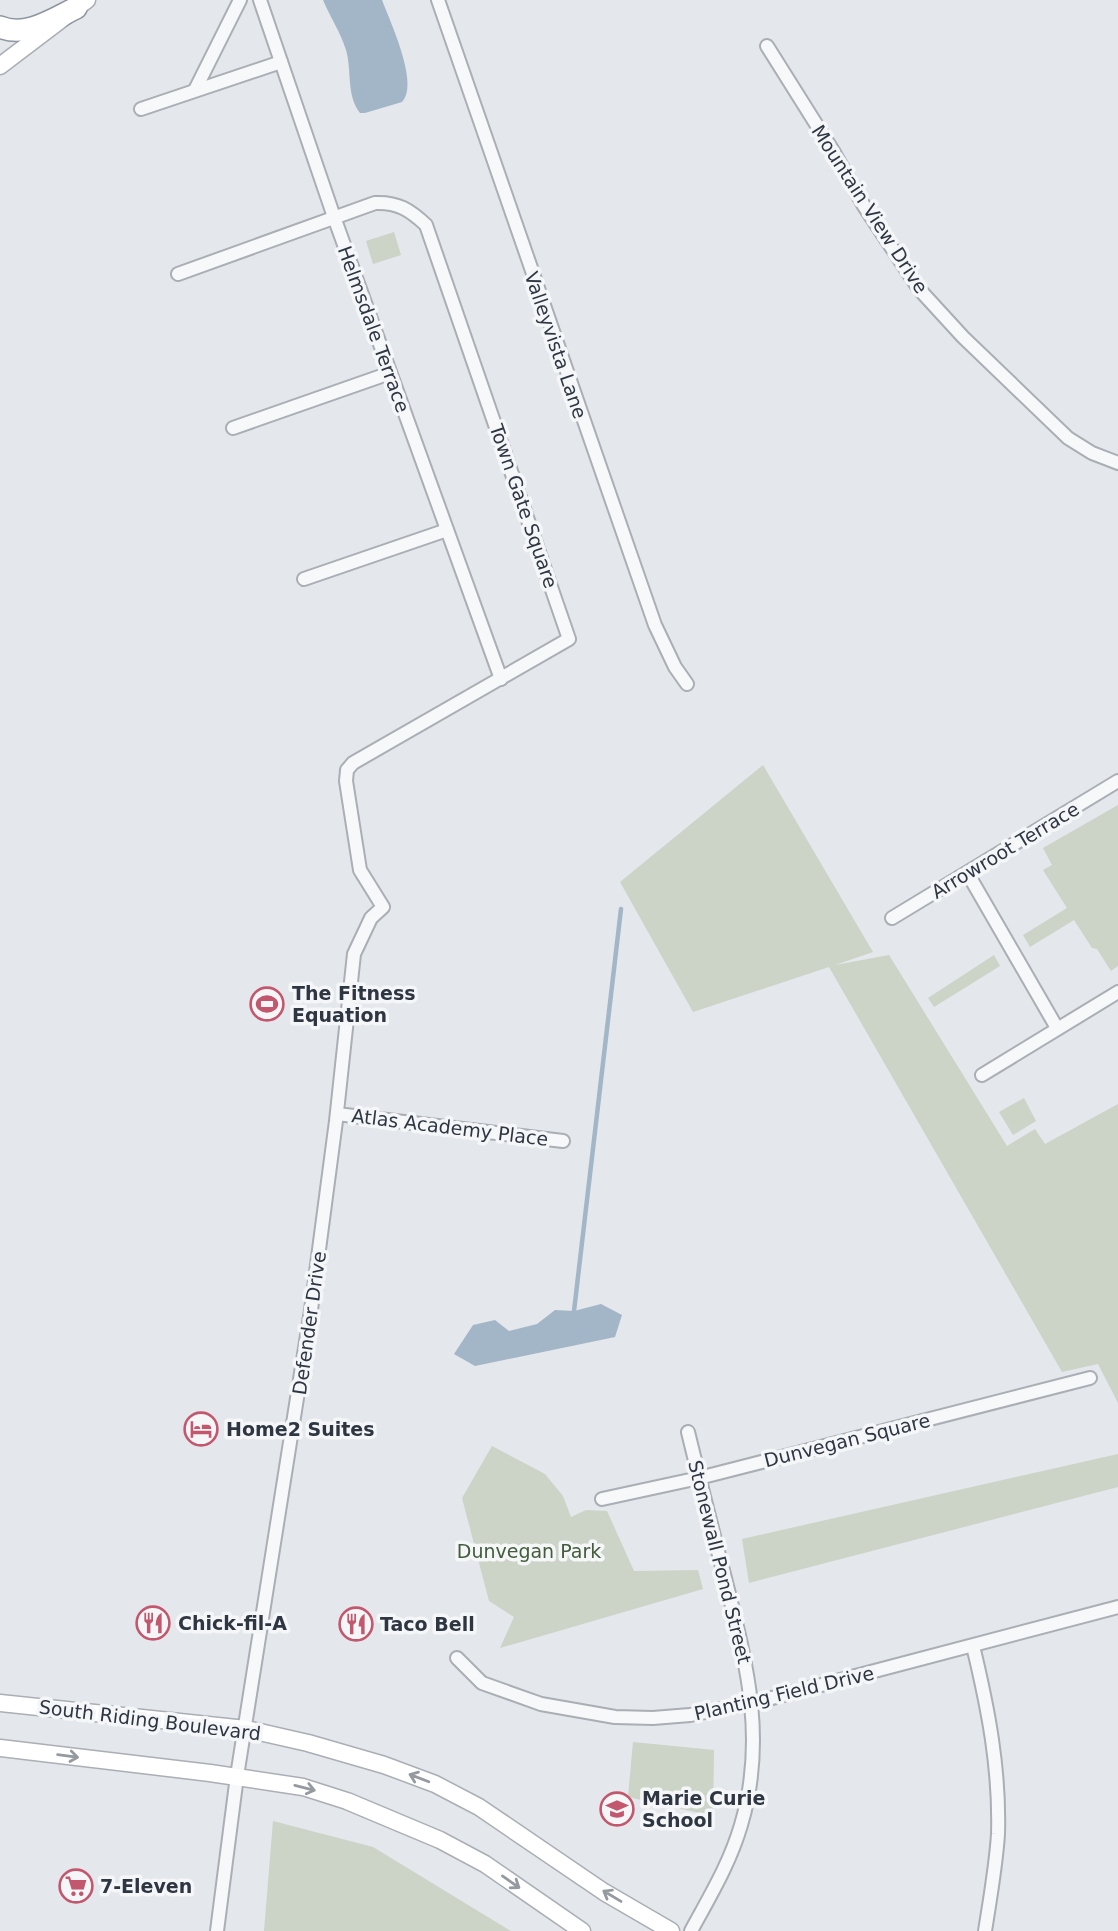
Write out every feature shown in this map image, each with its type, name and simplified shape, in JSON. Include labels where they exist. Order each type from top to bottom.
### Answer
[{"type":"highway","points":[[0,27],[26,30],[82,4]]},
{"type":"street","points":[[195,90],[240,0]]},
{"type":"street","name":"Helmsdale Terrace","points":[[260,0],[334,217],[501,679]]},
{"type":"street","name":"Valleyvista Lane","points":[[438,0],[659,634],[675,667],[687,684]]},
{"type":"street","points":[[0,66],[82,4]]},
{"type":"street","name":"Mountain View Drive","points":[[767,46],[864,206],[919,289],[963,337],[1068,438],[1092,453],[1118,463]]},
{"type":"street","points":[[141,109],[281,62]]},
{"type":"street","name":"Town Gate Square","points":[[334,217],[376,204],[397,204],[426,225],[569,639],[353,763],[347,770]]},
{"type":"street","points":[[178,274],[334,217]]},
{"type":"street","points":[[233,428],[390,373]]},
{"type":"street","points":[[304,579],[447,530]]},
{"type":"street","name":"Defender Drive","points":[[216,1931],[237,1776],[312,1310],[354,954],[371,918],[383,908],[360,870],[346,781],[347,770]]},
{"type":"street","name":"Arrowroot Terrace","points":[[892,918],[1118,781]]},
{"type":"street","points":[[968,874],[1057,1028]]},
{"type":"street","points":[[982,1075],[1118,992]]},
{"type":"street","name":"Atlas Academy Place","points":[[337,1114],[563,1141]]},
{"type":"street","name":"Dunvegan Square","points":[[602,1499],[699,1478],[1090,1378]]},
{"type":"street","name":"Stonewall Pond Street","points":[[688,1432],[748,1671],[752,1703],[753,1763],[742,1824],[726,1868],[691,1931]]},
{"type":"street","name":"Planting Field Drive","points":[[457,1658],[482,1683],[541,1704],[615,1717],[653,1718],[690,1715],[752,1703],[1118,1607]]},
{"type":"street","points":[[973,1646],[990,1723],[998,1798],[994,1873],[985,1931]]},
{"type":"street","name":"South Riding Boulevard","points":[[0,1703],[246,1729],[309,1742],[384,1765],[435,1784],[479,1807],[604,1892],[671,1931]]},
{"type":"street","points":[[0,1748],[237,1776],[303,1787],[347,1801],[429,1835],[485,1864],[582,1931]]},
{"type":"green space","points":[[394,232],[401,255],[373,264],[366,241]]},
{"type":"green space","points":[[763,765],[873,952],[835,965],[889,955],[1007,1146],[1035,1129],[1045,1144],[1118,1104],[1118,1403],[1098,1364],[1062,1372],[829,967],[693,1012],[620,882]]},
{"type":"green space","points":[[1118,805],[1118,966],[1111,971],[1074,920],[1030,947],[1023,935],[1067,908],[1043,870],[1052,865],[1043,848]]},
{"type":"green space","points":[[994,955],[1000,966],[934,1007],[928,998]]},
{"type":"green space","points":[[1024,1098],[1036,1121],[1013,1135],[999,1112]]},
{"type":"green space","name":"Dunvegan Park","points":[[492,1446],[545,1474],[563,1496],[571,1517],[586,1510],[607,1511],[634,1571],[698,1570],[703,1589],[500,1648],[514,1617],[489,1601],[462,1498]]},
{"type":"green space","points":[[1118,1454],[1118,1487],[749,1583],[742,1539]]},
{"type":"green space","points":[[633,1742],[714,1750],[713,1816],[628,1797]]},
{"type":"green space","points":[[273,1821],[373,1847],[511,1931],[264,1931]]},
{"type":"water","points":[[323,0],[382,0],[406,68],[407,94],[402,102],[360,113],[351,90],[346,50]]},
{"type":"water","points":[[601,1304],[622,1315],[615,1337],[475,1366],[454,1354],[473,1325],[495,1320],[509,1331],[537,1324],[555,1310],[574,1311]]},
{"type":"waterway","points":[[574,1311],[621,909]]},
{"type":"place","name":"The Fitness Equation","points":[[267,1004]]},
{"type":"place","name":"Home2 Suites","points":[[201,1429]]},
{"type":"place","name":"Chick-fil-A","points":[[153,1623]]},
{"type":"place","name":"Taco Bell","points":[[356,1624]]},
{"type":"place","name":"Marie Curie School","points":[[617,1809]]},
{"type":"place","name":"7-Eleven","points":[[76,1886]]}]
